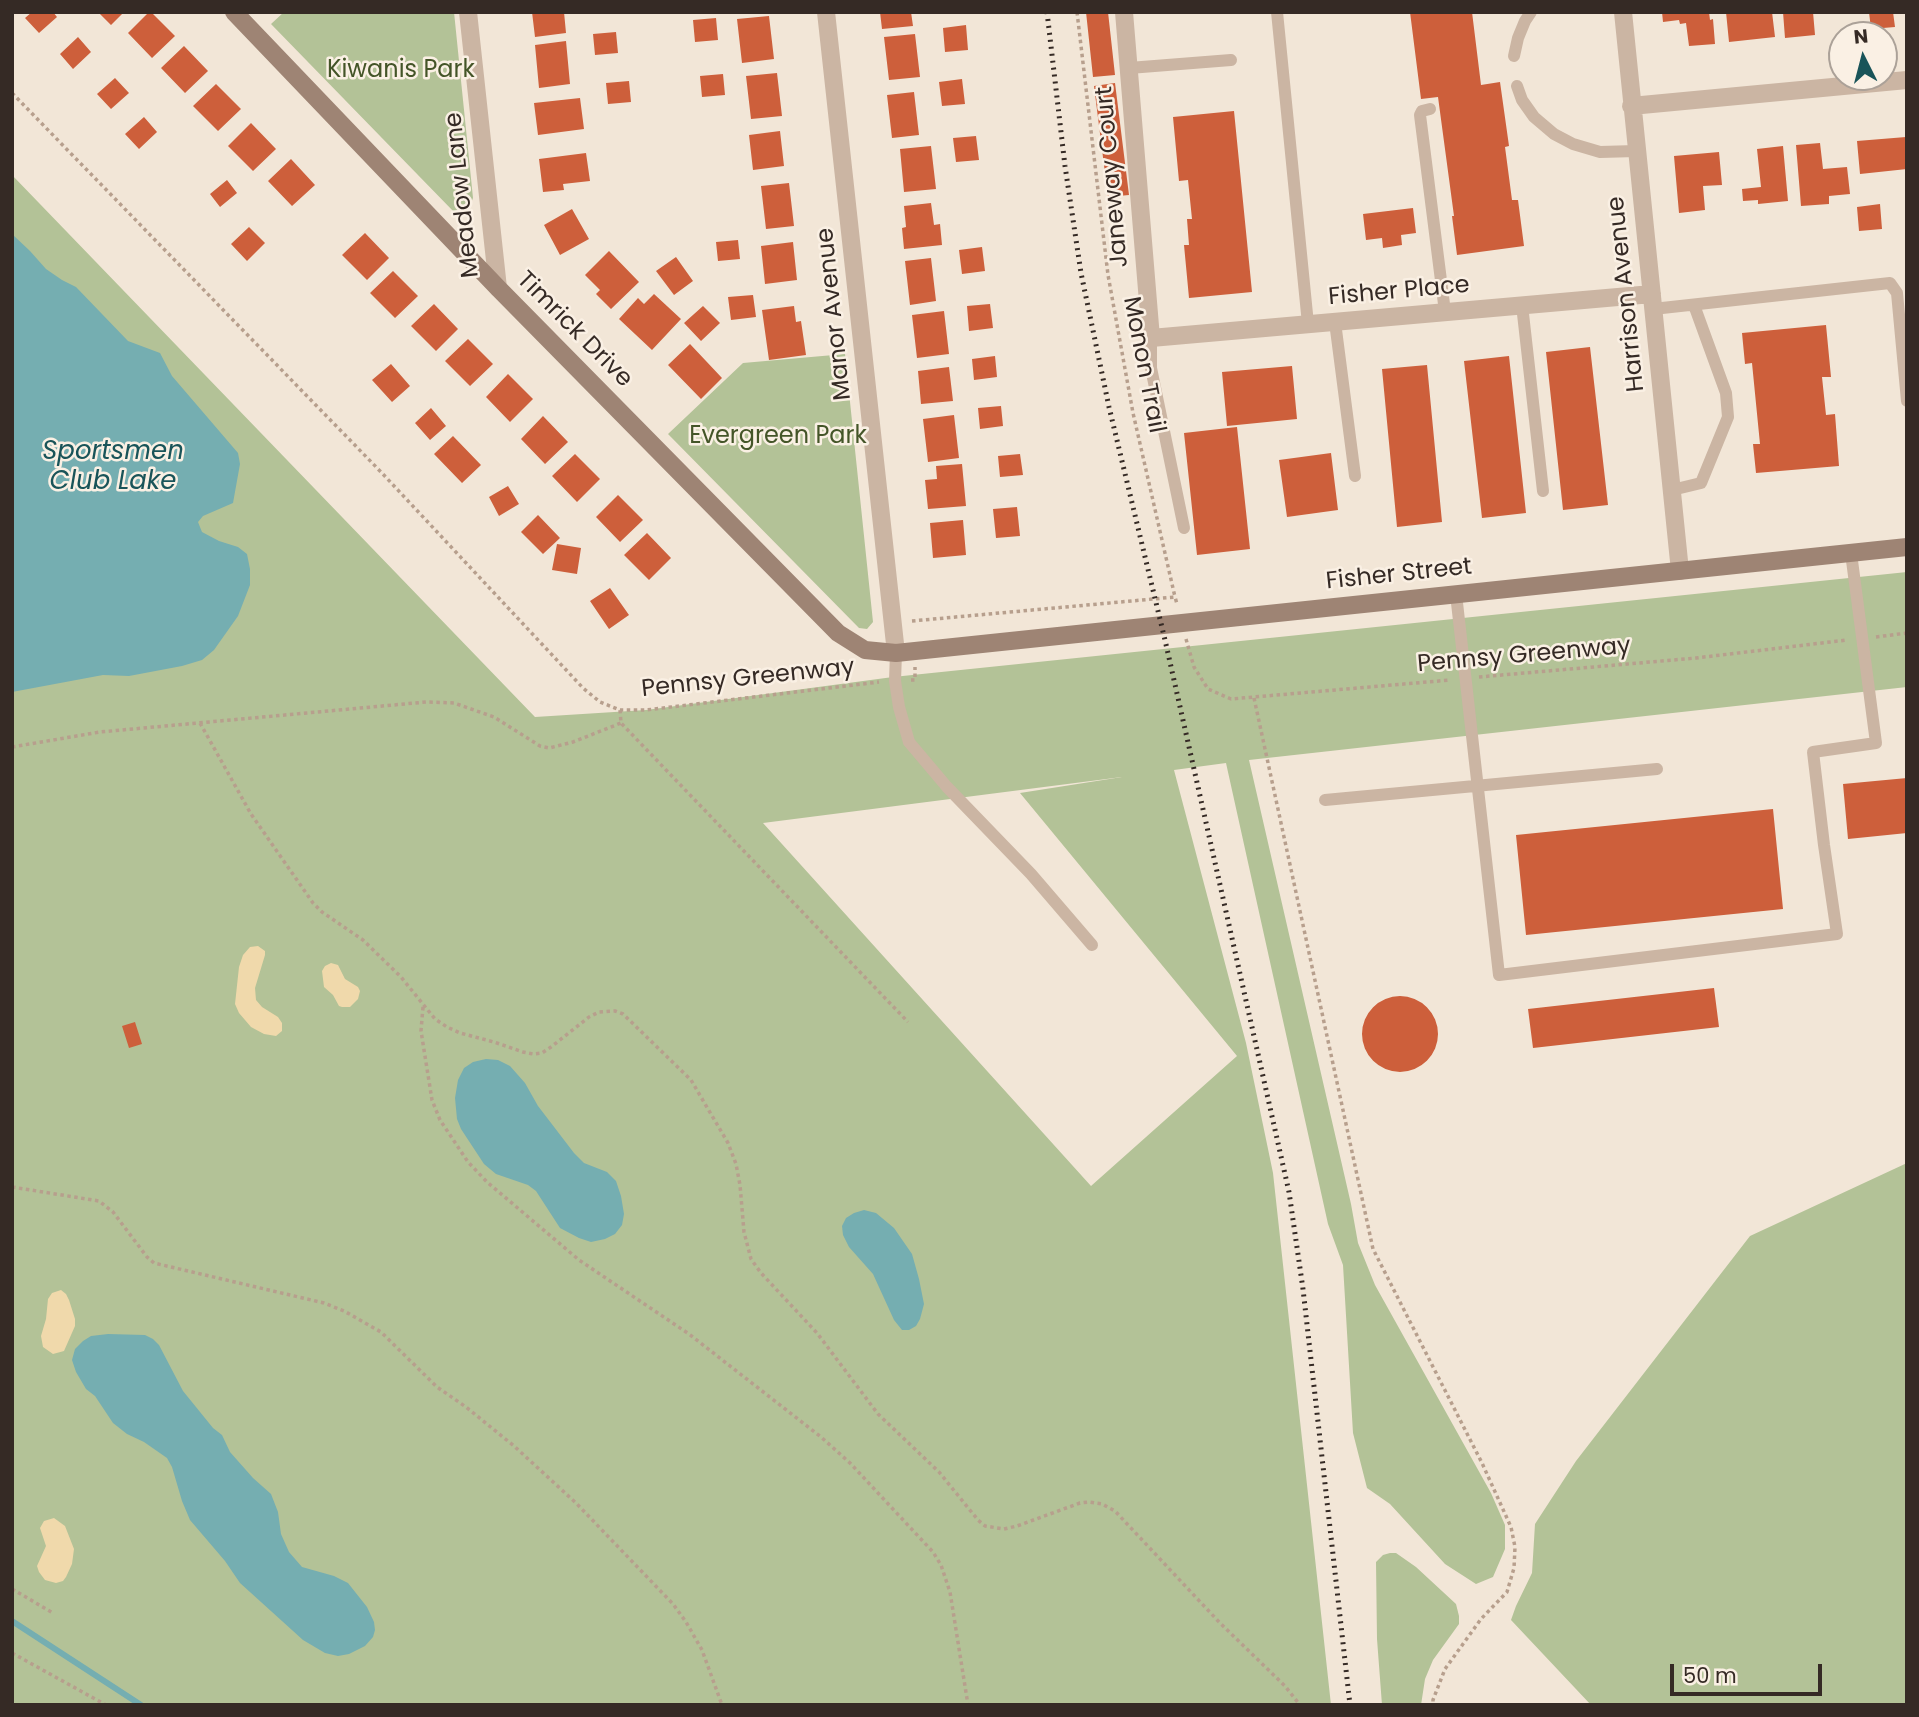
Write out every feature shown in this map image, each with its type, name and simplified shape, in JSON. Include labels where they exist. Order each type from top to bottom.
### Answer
[{"type":"street","name":"Timrick Drive","points":[[234,12],[498,288],[838,633],[865,650],[896,653]]},
{"type":"street","name":"Meadow Lane","points":[[468,12],[498,288]]},
{"type":"street","name":"Manor Avenue","points":[[826,12],[896,653]]},
{"type":"street","name":"Janeway Court","points":[[1124,12],[1151,338]]},
{"type":"street","name":"Harrison Avenue","points":[[1623,12],[1680,571]]},
{"type":"street","points":[[1631,106],[1907,80]]},
{"type":"street","name":"Fisher Place","points":[[1151,338],[1522,305],[1653,302]]},
{"type":"street","name":"Fisher Street","points":[[896,653],[1907,547]]},
{"type":"lane","points":[[1277,12],[1308,324]]},
{"type":"lane","points":[[1514,56],[1522,29],[1531,12]]},
{"type":"lane","points":[[1129,68],[1231,60]]},
{"type":"lane","points":[[1517,86],[1522,100],[1534,117],[1554,134],[1573,144],[1600,152],[1636,150]]},
{"type":"lane","points":[[1430,109],[1422,111],[1420,115],[1445,312]]},
{"type":"lane","points":[[1653,302],[1694,305],[1890,283],[1897,293],[1907,401]]},
{"type":"lane","points":[[1522,305],[1543,491]]},
{"type":"lane","points":[[1672,490],[1701,484],[1728,417],[1726,393],[1694,305]]},
{"type":"lane","points":[[1335,322],[1355,477]]},
{"type":"lane","points":[[1151,338],[1151,368],[1184,528]]},
{"type":"lane","points":[[1456,594],[1499,975],[1837,933],[1813,752],[1876,743],[1851,553]]},
{"type":"lane","points":[[896,653],[895,681],[909,742],[947,787],[1031,874],[1092,945]]},
{"type":"lane","points":[[1325,800],[1657,769]]},
{"type":"path","name":"Monon Trail","points":[[1077,12],[1110,288],[1133,413],[1175,597]]},
{"type":"path","points":[[12,93],[381,472],[583,688],[600,702],[620,710],[621,723],[908,1022]]},
{"type":"path","points":[[913,629],[912,621],[1175,597],[1179,610]]},
{"type":"path","name":"Pennsy Greenway","points":[[1184,632],[1194,667],[1208,689],[1231,699],[1696,658],[1907,634]]},
{"type":"path","name":"Pennsy Greenway","points":[[620,710],[646,710],[879,682]]},
{"type":"path","points":[[1254,698],[1373,1249],[1482,1463],[1511,1527],[1515,1547],[1514,1568],[1507,1592],[1481,1619],[1445,1669],[1433,1705]]},
{"type":"path","points":[[12,747],[100,732],[426,702],[454,703],[494,718],[540,746],[549,748],[573,742],[621,723]]},
{"type":"path","points":[[200,723],[251,814],[313,903],[363,940],[401,977],[435,1019],[447,1027],[533,1054],[551,1048],[589,1017],[608,1010],[623,1014],[691,1080],[728,1143],[736,1164],[744,1232],[751,1259],[817,1334],[878,1414],[939,1472],[978,1520],[985,1526],[1004,1529],[1080,1503],[1102,1504],[1115,1511],[1220,1623],[1285,1686],[1300,1705]]},
{"type":"path","points":[[423,1006],[421,1031],[432,1100],[440,1120],[468,1162],[579,1260],[689,1334],[821,1437],[850,1463],[933,1552],[941,1565],[950,1592],[968,1705]]},
{"type":"path","points":[[12,1187],[99,1201],[113,1212],[154,1263],[324,1303],[381,1332],[437,1387],[495,1430],[576,1503],[663,1594],[694,1635],[722,1705]]},
{"type":"path","points":[[12,1589],[53,1613]]},
{"type":"path","points":[[12,1653],[106,1705]]},
{"type":"green space","name":"Kiwanis Park","points":[[284,12],[454,12],[473,198],[468,211],[454,212],[271,24]]},
{"type":"green space","points":[[12,175],[535,717],[646,710],[893,677],[1907,572],[1907,687],[1249,760],[1358,1243],[1375,1285],[1491,1493],[1505,1525],[1505,1549],[1493,1577],[1476,1584],[1445,1564],[1390,1504],[1367,1488],[1353,1433],[1343,1265],[1328,1224],[1226,763],[1174,770],[1246,1043],[1273,1173],[1331,1705],[12,1705]],"holes":[[[1122,777],[1020,793],[1237,1056],[1091,1186],[763,823]]]},
{"type":"green space","name":"Evergreen Park","points":[[845,354],[873,622],[867,629],[859,628],[668,434],[743,363]]},
{"type":"green space","points":[[1907,1163],[1907,1705],[1591,1705],[1511,1620],[1532,1573],[1535,1524],[1576,1461],[1750,1236]]},
{"type":"green space","points":[[1396,1553],[1416,1567],[1456,1604],[1459,1616],[1459,1624],[1433,1660],[1425,1679],[1421,1705],[1382,1705],[1377,1639],[1376,1562],[1383,1555]]},
{"type":"sand","points":[[258,946],[265,951],[265,955],[255,988],[256,1000],[282,1023],[282,1031],[276,1036],[264,1034],[251,1027],[235,1004],[243,955],[250,947]]},
{"type":"sand","points":[[331,963],[338,965],[345,979],[360,991],[358,999],[350,1007],[339,1006],[333,995],[324,987],[322,971]]},
{"type":"sand","points":[[61,1290],[69,1300],[75,1326],[64,1351],[53,1354],[43,1347],[41,1336],[48,1299],[52,1293]]},
{"type":"sand","points":[[54,1518],[65,1526],[74,1549],[72,1564],[66,1577],[56,1583],[45,1580],[37,1566],[46,1546],[40,1528],[44,1521]]},
{"type":"water","name":"Sportsmen Club Lake","points":[[12,234],[46,269],[76,287],[128,341],[160,353],[172,376],[238,453],[240,464],[233,503],[203,516],[198,522],[202,532],[238,547],[247,554],[250,585],[238,616],[214,650],[202,660],[129,676],[103,675],[12,692]]},
{"type":"water","points":[[498,1060],[510,1066],[574,1153],[584,1163],[607,1172],[616,1181],[624,1214],[622,1225],[615,1234],[591,1242],[560,1228],[536,1191],[528,1185],[496,1174],[484,1164],[461,1129],[455,1098],[458,1080],[464,1068],[473,1062]]},
{"type":"water","points":[[864,1210],[876,1213],[894,1228],[912,1254],[924,1304],[916,1326],[909,1330],[902,1330],[894,1320],[873,1274],[849,1247],[843,1235],[842,1226],[846,1218]]},
{"type":"water","points":[[145,1335],[159,1345],[183,1391],[222,1435],[230,1452],[271,1494],[278,1512],[281,1534],[289,1552],[302,1567],[348,1583],[367,1607],[375,1630],[365,1646],[338,1656],[325,1653],[303,1640],[240,1583],[190,1520],[167,1458],[113,1423],[76,1372],[72,1360],[75,1349],[91,1336]]},
{"type":"building","points":[[32,12],[53,12],[57,17],[39,33],[25,18]]},
{"type":"building","points":[[98,12],[124,12],[111,25]]},
{"type":"building","points":[[149,12],[175,36],[152,58],[128,33]]},
{"type":"building","points":[[532,12],[564,12],[566,33],[535,37]]},
{"type":"building","points":[[880,12],[911,12],[913,26],[882,29]]},
{"type":"building","points":[[1086,12],[1108,12],[1115,75],[1093,77]]},
{"type":"building","points":[[1410,12],[1472,12],[1481,85],[1500,82],[1509,146],[1505,147],[1512,200],[1518,200],[1524,246],[1457,255],[1438,97],[1421,99]]},
{"type":"building","points":[[1662,12],[1709,12],[1710,20],[1713,19],[1715,44],[1689,46],[1686,23],[1680,24],[1679,20],[1663,22]]},
{"type":"building","points":[[1726,12],[1772,12],[1775,37],[1729,42]]},
{"type":"building","points":[[1783,12],[1813,12],[1815,35],[1785,38]]},
{"type":"building","points":[[1869,12],[1893,12],[1894,21],[1870,21]]},
{"type":"building","points":[[769,16],[774,59],[742,63],[737,19]]},
{"type":"building","points":[[716,18],[718,40],[695,42],[693,20]]},
{"type":"building","points":[[966,25],[968,50],[945,52],[943,28]]},
{"type":"building","points":[[616,32],[618,53],[595,55],[593,34]]},
{"type":"building","points":[[915,34],[920,77],[889,80],[884,37]]},
{"type":"building","points":[[78,37],[91,52],[73,69],[60,54]]},
{"type":"building","points":[[566,41],[570,84],[539,88],[535,45]]},
{"type":"building","points":[[184,46],[208,71],[185,93],[161,68]]},
{"type":"building","points":[[777,73],[782,116],[751,119],[746,76]]},
{"type":"building","points":[[723,74],[725,95],[702,97],[700,76]]},
{"type":"building","points":[[115,78],[129,93],[111,109],[97,94]]},
{"type":"building","points":[[962,79],[965,104],[942,106],[939,82]]},
{"type":"building","points":[[629,81],[631,102],[608,104],[606,83]]},
{"type":"building","points":[[1115,83],[1129,195],[1108,197],[1094,86]]},
{"type":"building","points":[[216,84],[241,109],[218,131],[193,106]]},
{"type":"building","points":[[914,92],[919,135],[892,138],[887,95]]},
{"type":"building","points":[[580,98],[584,129],[538,135],[534,103]]},
{"type":"building","points":[[1234,111],[1252,292],[1189,298],[1184,245],[1189,245],[1187,219],[1192,219],[1188,180],[1179,181],[1173,117]]},
{"type":"building","points":[[144,117],[157,132],[139,149],[125,134]]},
{"type":"building","points":[[251,123],[276,149],[253,171],[228,146]]},
{"type":"building","points":[[780,131],[784,166],[753,170],[749,135]]},
{"type":"building","points":[[976,136],[979,160],[956,162],[953,138]]},
{"type":"building","points":[[1906,137],[1907,169],[1860,174],[1857,141]]},
{"type":"building","points":[[1820,143],[1823,169],[1847,167],[1850,194],[1829,196],[1829,204],[1801,206],[1796,145]]},
{"type":"building","points":[[931,146],[936,189],[904,192],[900,149]]},
{"type":"building","points":[[1783,146],[1788,201],[1758,204],[1758,200],[1743,201],[1742,189],[1761,187],[1757,149]]},
{"type":"building","points":[[1719,152],[1722,185],[1703,186],[1705,210],[1679,213],[1674,156]]},
{"type":"building","points":[[586,153],[590,181],[563,184],[564,190],[543,192],[539,159]]},
{"type":"building","points":[[291,159],[315,185],[292,206],[268,181]]},
{"type":"building","points":[[227,180],[237,193],[220,207],[210,194]]},
{"type":"building","points":[[789,183],[794,226],[766,229],[761,186]]},
{"type":"building","points":[[931,203],[934,225],[940,224],[942,245],[904,249],[904,206]]},
{"type":"building","points":[[1880,204],[1882,229],[1859,231],[1857,207]]},
{"type":"building","points":[[1413,208],[1416,233],[1401,235],[1402,245],[1383,248],[1382,238],[1366,240],[1363,214]]},
{"type":"building","points":[[572,209],[589,239],[560,255],[544,225]]},
{"type":"building","points":[[249,227],[265,243],[247,261],[231,244]]},
{"type":"building","points":[[365,233],[389,258],[367,280],[342,255]]},
{"type":"building","points":[[738,240],[740,259],[718,261],[716,242]]},
{"type":"building","points":[[793,242],[797,280],[765,284],[761,246]]},
{"type":"building","points":[[982,247],[985,271],[962,274],[959,250]]},
{"type":"building","points":[[609,251],[639,282],[611,309],[596,294],[600,290],[585,275]]},
{"type":"building","points":[[676,257],[693,281],[674,295],[656,271]]},
{"type":"building","points":[[931,258],[936,301],[910,305],[905,261]]},
{"type":"building","points":[[393,271],[418,296],[395,318],[370,293]]},
{"type":"building","points":[[654,294],[681,319],[652,350],[619,319],[638,298],[644,304]]},
{"type":"building","points":[[753,295],[756,317],[731,320],[728,297]]},
{"type":"building","points":[[434,304],[458,329],[436,351],[411,326]]},
{"type":"building","points":[[990,304],[993,328],[969,331],[967,306]]},
{"type":"building","points":[[703,306],[720,323],[701,341],[684,323]]},
{"type":"building","points":[[794,306],[796,322],[801,321],[806,355],[769,360],[762,310]]},
{"type":"building","points":[[944,311],[949,354],[917,358],[912,315]]},
{"type":"building","points":[[1826,325],[1831,377],[1822,377],[1826,415],[1835,414],[1839,466],[1756,473],[1753,444],[1760,444],[1752,363],[1745,364],[1742,333]]},
{"type":"building","points":[[468,339],[493,364],[470,386],[445,361]]},
{"type":"building","points":[[690,344],[722,378],[701,399],[668,365]]},
{"type":"building","points":[[1590,347],[1608,505],[1563,510],[1546,352]]},
{"type":"building","points":[[995,356],[997,377],[974,380],[972,359]]},
{"type":"building","points":[[1509,356],[1526,513],[1482,518],[1464,361]]},
{"type":"building","points":[[391,364],[410,386],[392,402],[372,380]]},
{"type":"building","points":[[1427,365],[1442,522],[1397,527],[1382,369]]},
{"type":"building","points":[[1292,366],[1297,419],[1227,426],[1222,372]]},
{"type":"building","points":[[949,367],[953,401],[921,404],[918,371]]},
{"type":"building","points":[[508,374],[533,399],[510,422],[486,397]]},
{"type":"building","points":[[1001,406],[1003,426],[980,429],[978,408]]},
{"type":"building","points":[[431,408],[446,426],[430,440],[415,423]]},
{"type":"building","points":[[954,415],[959,458],[928,462],[923,419]]},
{"type":"building","points":[[543,416],[568,442],[545,464],[521,439]]},
{"type":"building","points":[[1237,427],[1250,549],[1197,555],[1184,433]]},
{"type":"building","points":[[453,436],[481,465],[462,483],[434,454]]},
{"type":"building","points":[[1331,453],[1338,510],[1287,517],[1279,460]]},
{"type":"building","points":[[575,454],[600,479],[577,502],[552,476]]},
{"type":"building","points":[[1020,454],[1023,475],[1000,477],[998,456]]},
{"type":"building","points":[[962,464],[966,506],[928,509],[925,480],[937,479],[936,466]]},
{"type":"building","points":[[508,486],[519,504],[499,516],[489,497]]},
{"type":"building","points":[[618,495],[643,520],[620,542],[596,517]]},
{"type":"building","points":[[1017,507],[1020,536],[996,538],[993,509]]},
{"type":"building","points":[[538,515],[560,538],[543,554],[521,532]]},
{"type":"building","points":[[963,520],[966,555],[933,558],[930,523]]},
{"type":"building","points":[[647,533],[671,558],[649,580],[624,555]]},
{"type":"building","points":[[557,544],[581,548],[577,574],[552,570]]},
{"type":"building","points":[[610,588],[629,615],[609,629],[590,601]]},
{"type":"building","points":[[1907,778],[1907,833],[1848,839],[1843,784]]},
{"type":"building","points":[[1773,809],[1783,909],[1526,935],[1516,835]]},
{"type":"building","points":[[1714,988],[1719,1027],[1533,1048],[1528,1009]]},
{"type":"building","points":[[1400,996],[1414,999],[1427,1007],[1435,1020],[1438,1034],[1435,1048],[1427,1061],[1414,1069],[1400,1072],[1386,1069],[1373,1061],[1365,1048],[1362,1034],[1365,1020],[1373,1007],[1386,999]]},
{"type":"building","points":[[135,1022],[142,1044],[129,1048],[122,1026]]},
{"type":"waterway","points":[[12,1621],[141,1705]]},
{"type":"railway","points":[[1047,12],[1081,273],[1109,407],[1165,640],[1289,1192],[1303,1289],[1350,1705]]}]
